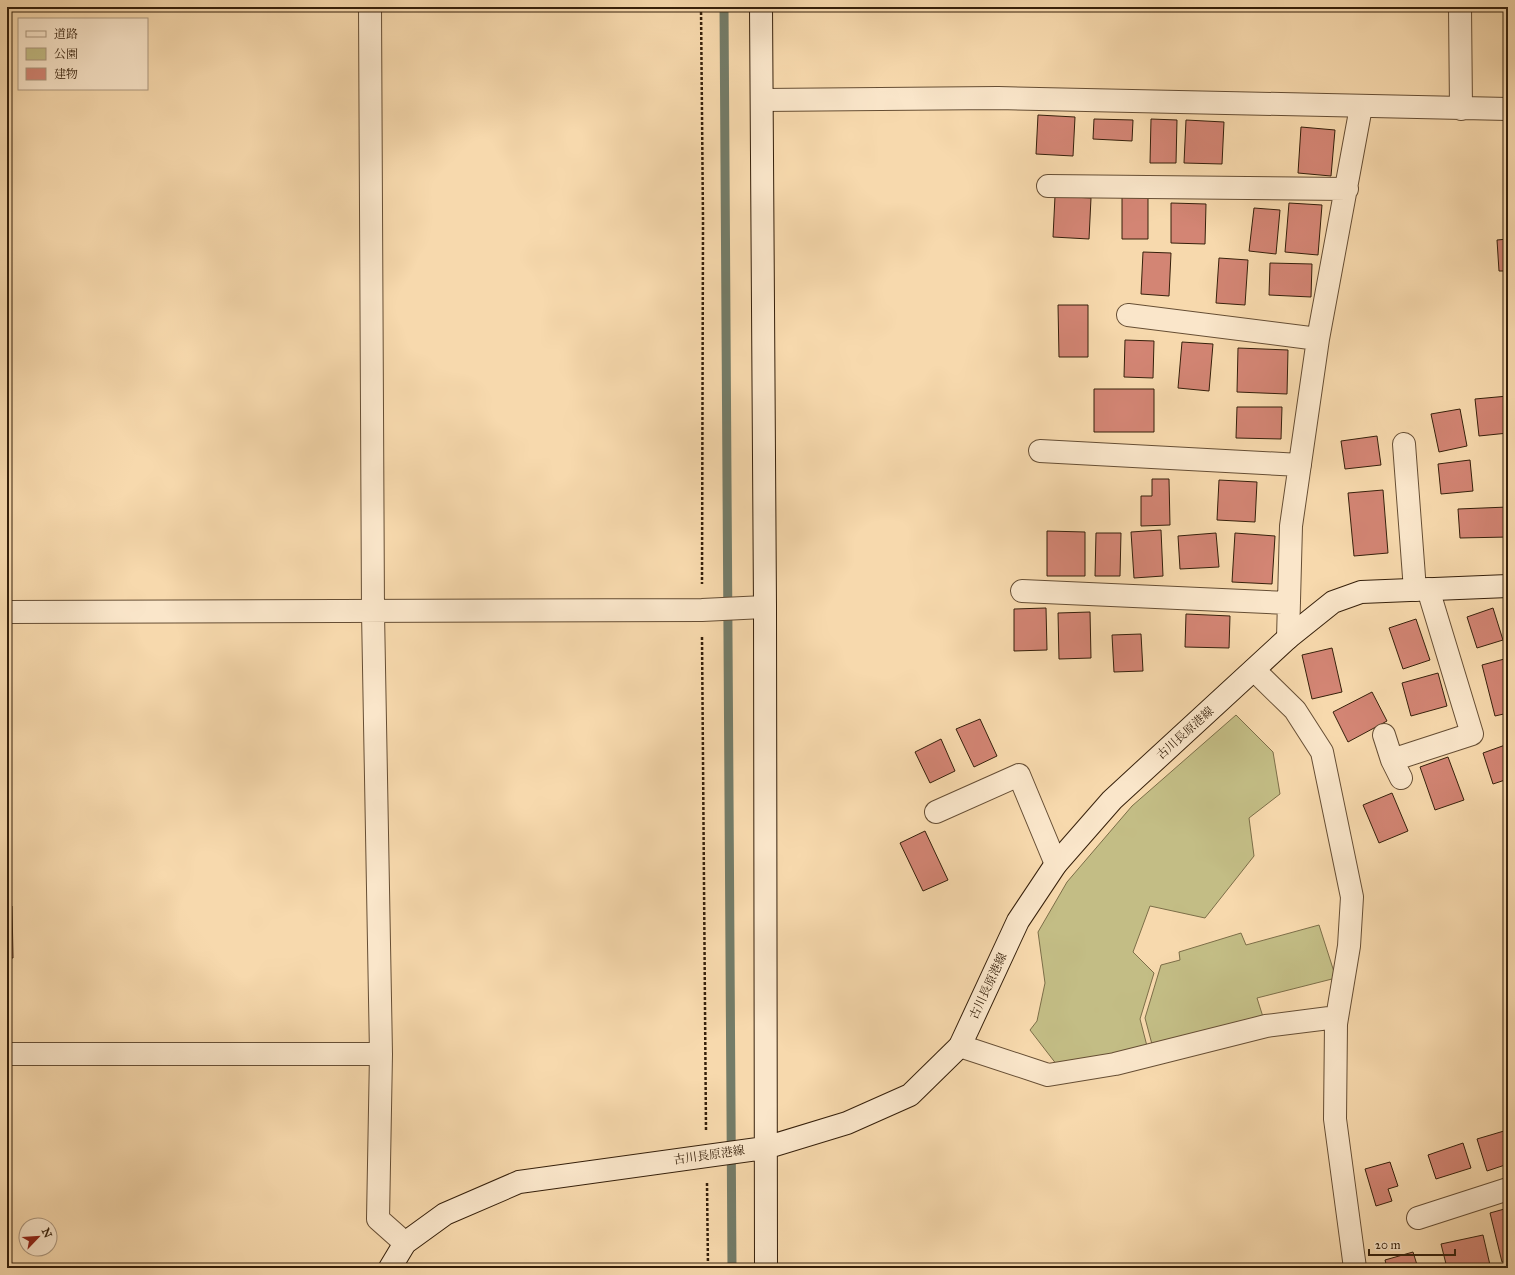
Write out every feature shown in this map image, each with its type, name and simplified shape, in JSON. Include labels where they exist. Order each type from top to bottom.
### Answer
[{"type":"street","points":[[370,7],[373,612],[381,1054],[378,1219],[405,1242]]},
{"type":"street","points":[[761,7],[762,100],[756,608],[757,1148],[766,1268]]},
{"type":"street","points":[[1460,7],[1461,109]]},
{"type":"street","points":[[762,100],[998,98],[1508,109]]},
{"type":"street","points":[[1288,638],[1291,526],[1318,339],[1361,107]]},
{"type":"street","points":[[1048,186],[1347,189]]},
{"type":"street","points":[[1128,315],[1318,339]]},
{"type":"street","points":[[1384,735],[1396,769],[1472,734],[1422,590],[1404,444]]},
{"type":"street","points":[[1040,451],[1300,465]]},
{"type":"street","name":"古川長原港線","points":[[390,1268],[405,1242],[445,1214],[519,1182],[757,1148],[847,1122],[910,1095],[960,1046],[1018,921],[1056,864],[1112,800],[1288,638],[1333,602],[1361,592],[1508,586]]},
{"type":"street","points":[[1022,591],[1289,603]]},
{"type":"street","points":[[7,612],[373,612],[756,608]]},
{"type":"street","points":[[1254,670],[1295,710],[1322,752],[1352,897],[1349,946],[1337,1017],[1335,1119],[1355,1268]]},
{"type":"street","points":[[936,812],[1019,775],[1056,864]]},
{"type":"street","points":[[960,1046],[1048,1075],[1115,1064],[1266,1026],[1337,1017]]},
{"type":"street","points":[[7,1054],[381,1054]]},
{"type":"street","points":[[1418,1218],[1508,1189]]},
{"type":"green space","points":[[1236,715],[1273,752],[1280,794],[1249,818],[1254,856],[1205,918],[1150,906],[1133,952],[1154,973],[1140,1019],[1148,1050],[1057,1065],[1030,1030],[1037,1021],[1045,983],[1038,932],[1067,882],[1132,806]]},
{"type":"green space","points":[[1319,925],[1336,978],[1257,998],[1264,1020],[1153,1048],[1145,1018],[1161,965],[1180,960],[1179,952],[1241,933],[1246,945]]},
{"type":"building","points":[[1038,115],[1075,117],[1073,156],[1036,154]]},
{"type":"building","points":[[1094,119],[1133,120],[1132,141],[1093,139]]},
{"type":"building","points":[[1151,119],[1177,120],[1176,163],[1150,163]]},
{"type":"building","points":[[1186,120],[1224,122],[1222,164],[1184,163]]},
{"type":"building","points":[[1301,127],[1335,130],[1331,176],[1298,173]]},
{"type":"building","points":[[1055,196],[1091,198],[1089,239],[1053,237]]},
{"type":"building","points":[[1122,197],[1148,197],[1148,239],[1122,239]]},
{"type":"building","points":[[1171,203],[1206,204],[1205,244],[1171,243]]},
{"type":"building","points":[[1289,203],[1322,205],[1318,255],[1285,252]]},
{"type":"building","points":[[1254,208],[1280,210],[1276,254],[1249,251]]},
{"type":"building","points":[[1508,239],[1508,271],[1499,271],[1497,240]]},
{"type":"building","points":[[1143,252],[1171,253],[1169,296],[1141,294]]},
{"type":"building","points":[[1219,258],[1248,260],[1245,305],[1216,303]]},
{"type":"building","points":[[1270,263],[1312,264],[1311,297],[1269,295]]},
{"type":"building","points":[[1058,305],[1088,305],[1088,357],[1059,357]]},
{"type":"building","points":[[1125,340],[1154,341],[1153,378],[1124,377]]},
{"type":"building","points":[[1182,342],[1213,344],[1209,391],[1178,388]]},
{"type":"building","points":[[1238,348],[1288,350],[1287,394],[1237,392]]},
{"type":"building","points":[[1094,389],[1154,389],[1154,432],[1094,432]]},
{"type":"building","points":[[1508,396],[1508,433],[1479,436],[1475,399]]},
{"type":"building","points":[[1237,407],[1282,407],[1281,439],[1236,438]]},
{"type":"building","points":[[1460,409],[1467,446],[1439,452],[1431,414]]},
{"type":"building","points":[[1377,436],[1381,465],[1345,469],[1341,441]]},
{"type":"building","points":[[1470,460],[1473,491],[1441,494],[1438,464]]},
{"type":"building","points":[[1152,479],[1169,479],[1170,525],[1141,526],[1141,496],[1152,496]]},
{"type":"building","points":[[1219,480],[1257,482],[1255,522],[1217,520]]},
{"type":"building","points":[[1383,490],[1388,553],[1354,556],[1348,493]]},
{"type":"building","points":[[1508,507],[1508,537],[1460,538],[1458,509]]},
{"type":"building","points":[[1161,530],[1163,576],[1134,578],[1131,532]]},
{"type":"building","points":[[1047,531],[1085,532],[1085,576],[1047,576]]},
{"type":"building","points":[[1096,533],[1121,533],[1120,576],[1095,576]]},
{"type":"building","points":[[1216,533],[1219,567],[1180,569],[1178,536]]},
{"type":"building","points":[[1235,533],[1275,536],[1272,584],[1232,582]]},
{"type":"building","points":[[1046,608],[1047,650],[1014,651],[1014,609]]},
{"type":"building","points":[[1493,608],[1503,640],[1477,648],[1467,617]]},
{"type":"building","points":[[1090,612],[1091,658],[1059,659],[1058,613]]},
{"type":"building","points":[[1186,614],[1230,616],[1229,648],[1185,647]]},
{"type":"building","points":[[1416,619],[1430,660],[1403,669],[1389,628]]},
{"type":"building","points":[[1141,634],[1143,671],[1114,672],[1112,635]]},
{"type":"building","points":[[1332,648],[1342,692],[1312,699],[1302,655]]},
{"type":"building","points":[[1508,658],[1508,713],[1495,716],[1482,665]]},
{"type":"building","points":[[1438,673],[1447,706],[1411,716],[1402,683]]},
{"type":"building","points":[[1372,692],[1387,721],[1348,742],[1333,712]]},
{"type":"building","points":[[980,719],[997,756],[974,767],[956,729]]},
{"type":"building","points":[[941,739],[955,771],[930,783],[915,752]]},
{"type":"building","points":[[1508,744],[1508,779],[1493,784],[1483,753]]},
{"type":"building","points":[[1448,757],[1464,800],[1435,810],[1420,767]]},
{"type":"building","points":[[1392,793],[1408,831],[1379,843],[1363,805]]},
{"type":"building","points":[[925,831],[948,880],[923,891],[900,843]]},
{"type":"building","points":[[7,906],[12,906],[13,958],[7,958]]},
{"type":"building","points":[[1504,1131],[1508,1145],[1508,1164],[1487,1171],[1477,1139]]},
{"type":"building","points":[[1463,1143],[1471,1168],[1436,1179],[1428,1155]]},
{"type":"building","points":[[1390,1162],[1398,1186],[1388,1189],[1392,1201],[1376,1206],[1365,1169]]},
{"type":"building","points":[[1508,1208],[1508,1260],[1502,1262],[1490,1213]]},
{"type":"building","points":[[1483,1235],[1490,1265],[1476,1268],[1447,1268],[1441,1244]]},
{"type":"building","points":[[1413,1252],[1418,1268],[1387,1268],[1385,1260]]},
{"type":"waterway","points":[[724,7],[732,1268]]}]
